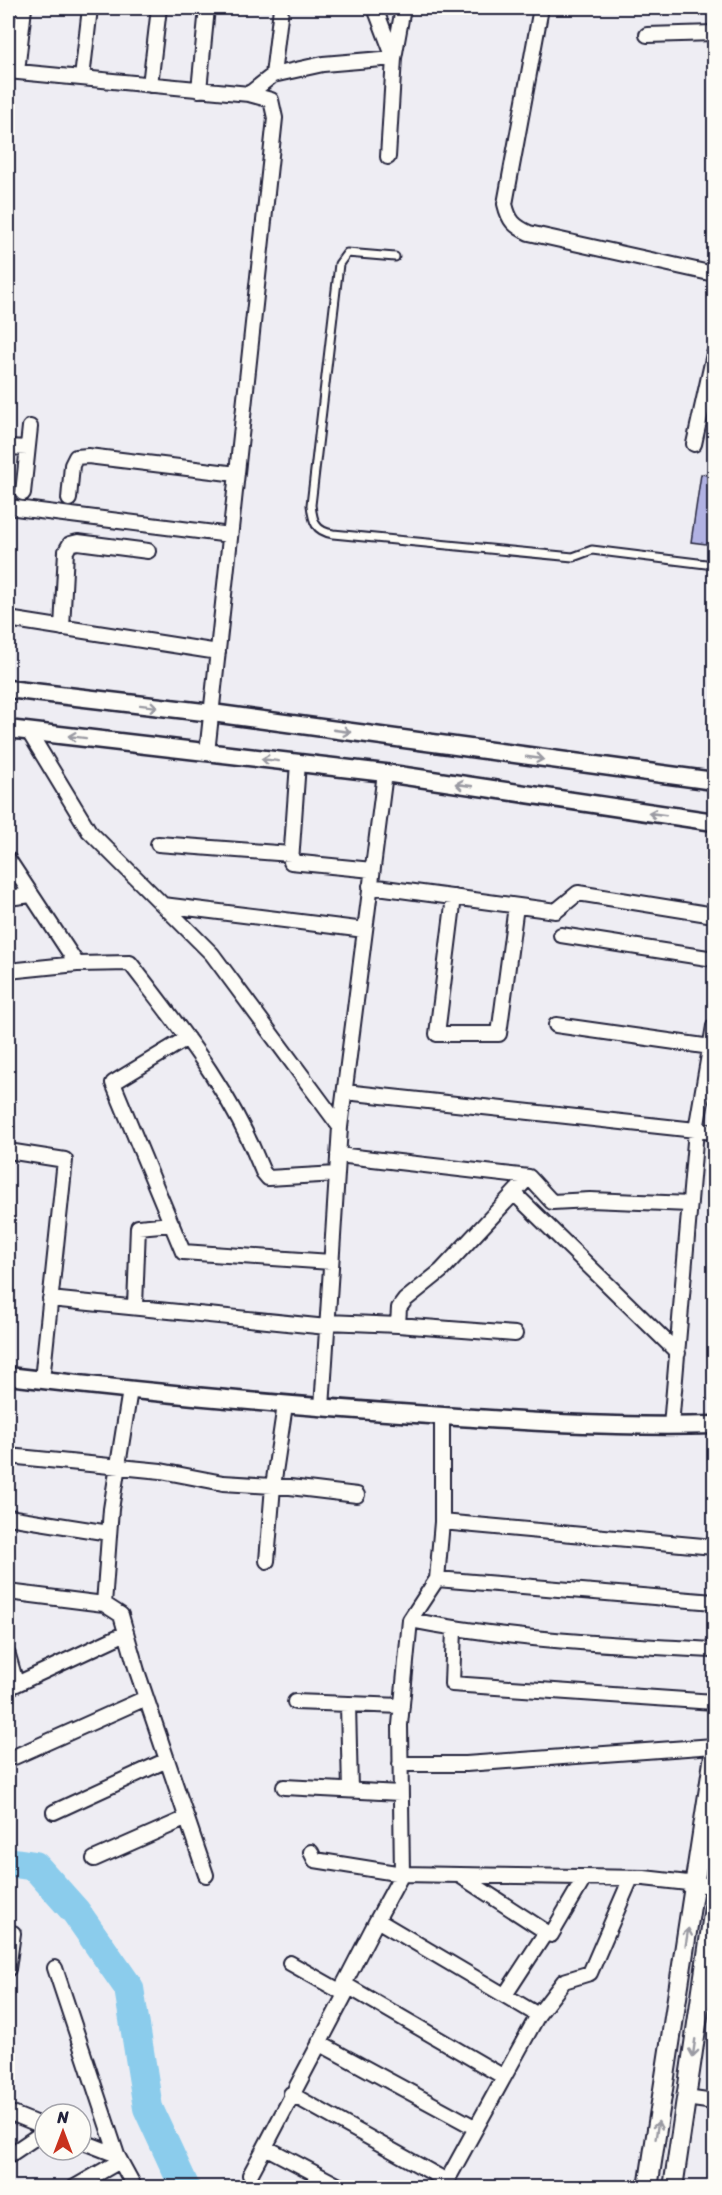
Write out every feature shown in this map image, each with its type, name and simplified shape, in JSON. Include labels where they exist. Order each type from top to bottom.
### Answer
[{"type":"main road","points":[[648,2187],[695,1884],[711,1803],[714,1755]]},
{"type":"main road","points":[[673,2187],[714,1907]]},
{"type":"street","points":[[24,8],[12,71],[249,94],[271,100],[275,118],[207,753]]},
{"type":"street","points":[[82,78],[90,8]]},
{"type":"street","points":[[150,85],[159,8]]},
{"type":"street","points":[[199,90],[207,8]]},
{"type":"street","points":[[273,75],[281,8]]},
{"type":"street","points":[[375,8],[394,58]]},
{"type":"street","points":[[388,157],[394,58],[403,8]]},
{"type":"street","points":[[542,8],[505,204],[509,220],[516,227],[529,233],[714,274]]},
{"type":"street","points":[[647,35],[714,33]]},
{"type":"street","points":[[249,94],[273,75],[323,64],[394,58]]},
{"type":"street","points":[[694,444],[714,354]]},
{"type":"street","points":[[22,493],[30,427]]},
{"type":"street","points":[[8,447],[27,448]]},
{"type":"street","points":[[69,499],[72,465],[76,458],[82,457],[237,474]]},
{"type":"street","points":[[8,507],[230,535]]},
{"type":"street","points":[[62,628],[66,550],[70,544],[78,542],[148,550]]},
{"type":"street","points":[[8,619],[218,652]]},
{"type":"street","points":[[8,689],[212,713],[714,781]]},
{"type":"street","points":[[8,729],[385,773],[714,822]]},
{"type":"street","points":[[29,732],[89,831],[212,954],[340,1128]]},
{"type":"street","points":[[298,763],[291,862],[372,870]]},
{"type":"street","points":[[322,1408],[340,1128],[385,773]]},
{"type":"street","points":[[158,844],[291,854]]},
{"type":"street","points":[[8,859],[77,964]]},
{"type":"street","points":[[370,886],[556,911],[578,893],[714,915]]},
{"type":"street","points":[[8,898],[31,895]]},
{"type":"street","points":[[454,897],[437,1034],[499,1034],[516,906]]},
{"type":"street","points":[[164,905],[365,930]]},
{"type":"street","points":[[561,935],[714,959]]},
{"type":"street","points":[[8,971],[77,964],[130,963],[206,1062],[246,1129],[263,1172],[268,1178],[337,1174]]},
{"type":"street","points":[[556,1025],[711,1047]]},
{"type":"street","points":[[671,1426],[696,1130],[714,1026]]},
{"type":"street","points":[[187,1038],[113,1083],[183,1252],[331,1262]]},
{"type":"street","points":[[345,1092],[714,1132]]},
{"type":"street","points":[[8,1151],[65,1160],[42,1380]]},
{"type":"street","points":[[338,1155],[529,1177],[552,1202],[590,1200],[690,1204]]},
{"type":"street","points":[[398,1325],[399,1308],[405,1300],[441,1271],[529,1177]]},
{"type":"street","points":[[514,1193],[678,1353]]},
{"type":"street","points":[[135,1306],[138,1227],[172,1224]]},
{"type":"street","points":[[50,1299],[327,1325],[398,1325],[515,1334]]},
{"type":"street","points":[[8,1376],[322,1408],[442,1416],[671,1426],[714,1425]]},
{"type":"street","points":[[104,1604],[109,1533],[130,1390]]},
{"type":"street","points":[[267,1562],[273,1486],[285,1405]]},
{"type":"street","points":[[347,1991],[344,1984],[402,1874],[400,1764],[402,1706],[410,1620],[436,1579],[442,1522],[442,1416]]},
{"type":"street","points":[[8,1456],[118,1466],[223,1483],[357,1495]]},
{"type":"street","points":[[8,1517],[109,1533]]},
{"type":"street","points":[[442,1522],[714,1547]]},
{"type":"street","points":[[436,1579],[714,1602]]},
{"type":"street","points":[[8,1592],[104,1604],[121,1615],[146,1698],[207,1875]]},
{"type":"street","points":[[410,1620],[454,1629],[611,1645],[714,1650]]},
{"type":"street","points":[[454,1629],[452,1684],[714,1702]]},
{"type":"street","points":[[8,1655],[12,1686],[126,1633]]},
{"type":"street","points":[[14,1757],[146,1698]]},
{"type":"street","points":[[295,1702],[402,1706]]},
{"type":"street","points":[[348,1704],[350,1790]]},
{"type":"street","points":[[400,1764],[466,1764],[714,1746]]},
{"type":"street","points":[[54,1812],[167,1760]]},
{"type":"street","points":[[284,1787],[400,1792]]},
{"type":"street","points":[[94,1859],[187,1818]]},
{"type":"street","points":[[311,1852],[315,1860],[402,1874],[631,1878],[714,1886]]},
{"type":"street","points":[[459,1875],[551,1935],[585,1877]]},
{"type":"street","points":[[291,2094],[445,2184],[538,2015],[564,1981],[590,1973],[631,1878]]},
{"type":"street","points":[[377,1920],[538,2015]]},
{"type":"street","points":[[505,1995],[546,1932]]},
{"type":"street","points":[[8,1970],[13,1933]]},
{"type":"street","points":[[290,1963],[347,1991],[504,2077]]},
{"type":"street","points":[[56,1968],[119,2158],[135,2187]]},
{"type":"street","points":[[250,2175],[347,1991]]},
{"type":"street","points":[[319,2043],[476,2128]]},
{"type":"street","points":[[686,2098],[714,2102]]},
{"type":"street","points":[[8,2112],[33,2123]]},
{"type":"street","points":[[8,2156],[33,2138]]},
{"type":"street","points":[[93,2146],[119,2158]]},
{"type":"street","points":[[265,2147],[343,2187]]},
{"type":"street","points":[[73,2187],[119,2158]]},
{"type":"lane","points":[[394,256],[347,254],[339,264],[311,505],[316,527],[323,532],[333,534],[550,555],[573,557],[587,550],[714,565]]},
{"type":"building","points":[[701,474],[714,476],[714,545],[691,542]]},
{"type":"waterway","points":[[8,1862],[35,1866],[76,1912],[129,1988],[148,2108],[185,2188]]}]
